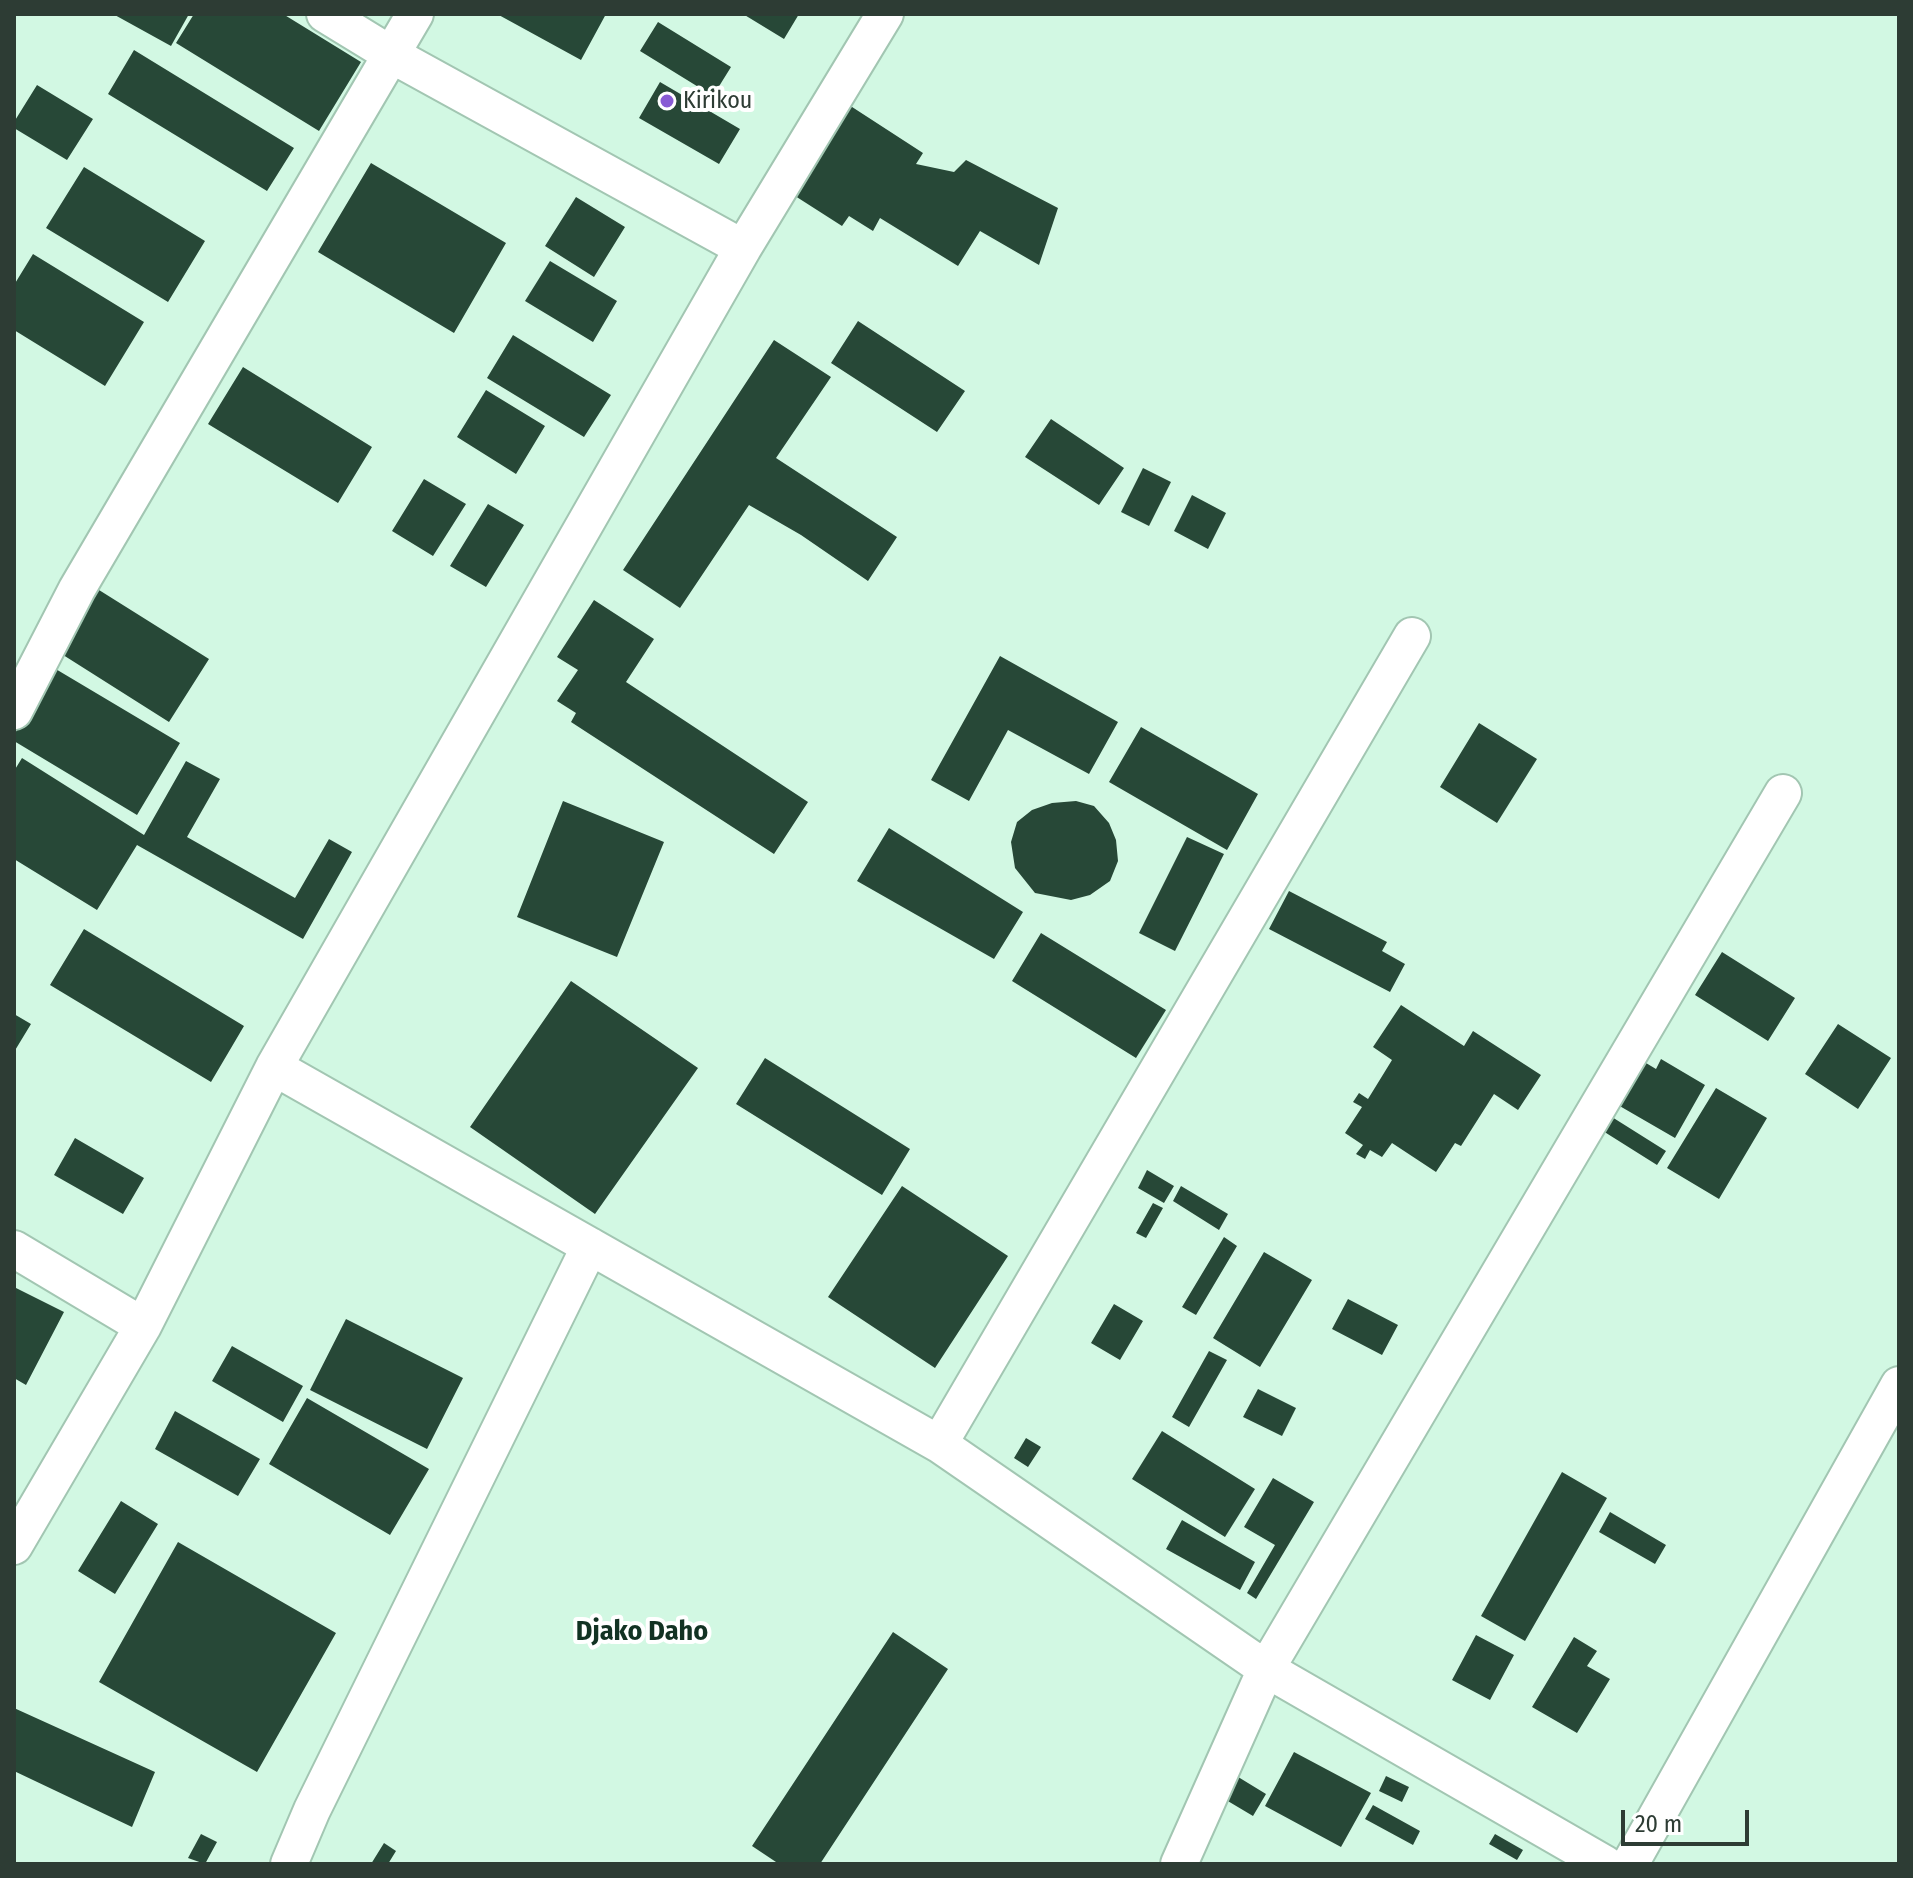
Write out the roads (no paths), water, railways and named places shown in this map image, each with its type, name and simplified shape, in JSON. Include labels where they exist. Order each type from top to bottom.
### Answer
[{"type":"street","points":[[325,14],[392,55],[743,248]]},
{"type":"street","points":[[14,711],[77,589],[415,14]]},
{"type":"street","points":[[14,1546],[143,1326],[274,1067],[743,248],[885,14]]},
{"type":"street","points":[[939,1444],[1412,636]]},
{"type":"street","points":[[1179,1864],[1266,1669],[1783,793]]},
{"type":"street","points":[[274,1067],[939,1444],[1266,1669],[1605,1864]]},
{"type":"street","points":[[289,1864],[312,1810],[590,1246]]},
{"type":"street","points":[[14,1249],[143,1326]]},
{"type":"street","points":[[1630,1864],[1899,1385]]},
{"type":"place","name":"Kirikou","points":[[667,101]]},
{"type":"district","name":"Djako Daho","points":[[642,1632]]}]
